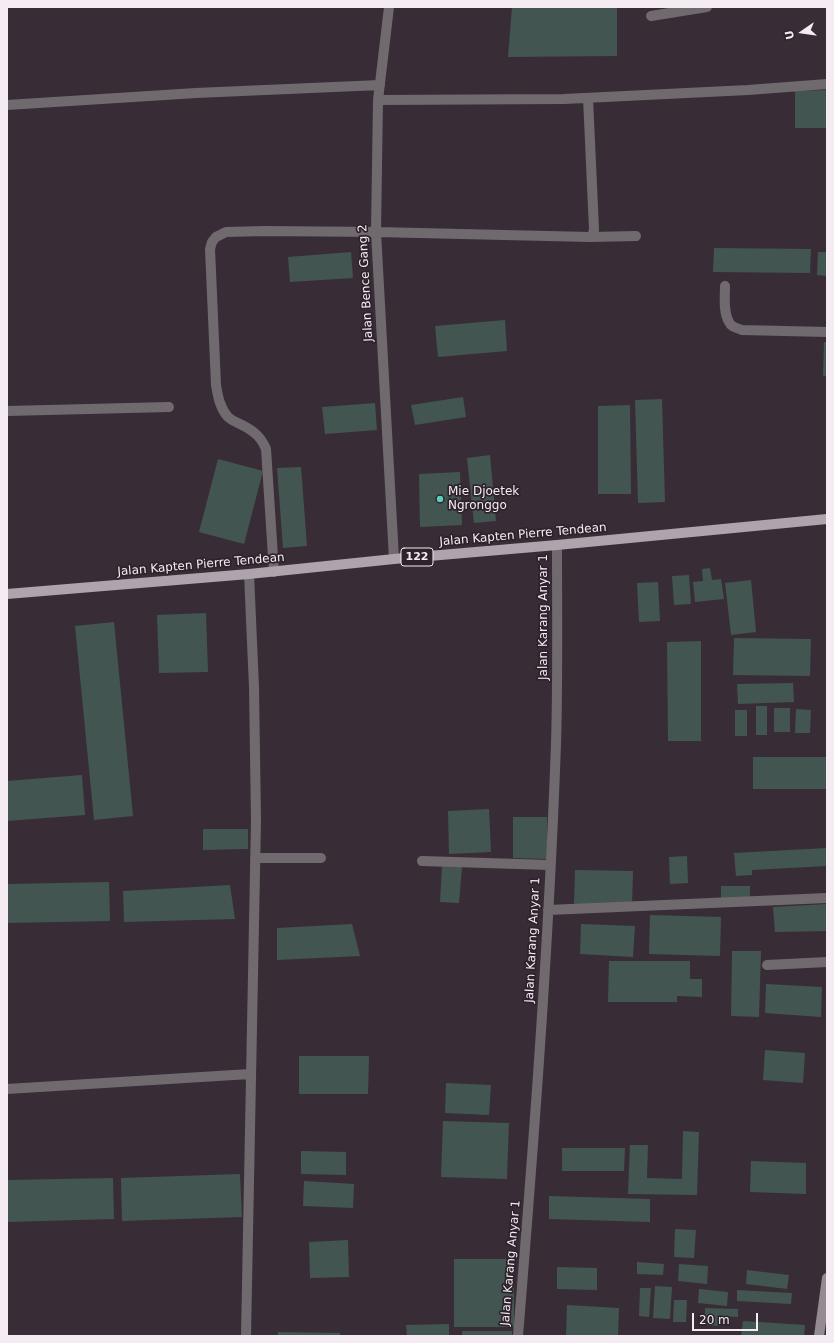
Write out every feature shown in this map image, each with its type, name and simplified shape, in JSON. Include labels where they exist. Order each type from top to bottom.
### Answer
[{"type":"main road","name":"Jalan Kapten Pierre Tendean","points":[[7,594],[274,572],[394,559],[827,519]]},
{"type":"main road","points":[[819,1336],[827,1278]]},
{"type":"street","name":"Jalan Bence Gang 2","points":[[389,7],[378,100],[376,232],[394,559]]},
{"type":"street","points":[[650,16],[707,7]]},
{"type":"street","points":[[378,100],[588,98],[748,90],[827,84]]},
{"type":"street","points":[[7,105],[196,93],[380,85]]},
{"type":"street","points":[[588,98],[594,230],[590,237]]},
{"type":"street","points":[[274,572],[266,449],[262,439],[227,416],[220,404],[216,385],[210,249],[212,242],[216,237],[226,232],[265,231],[590,237],[636,236]]},
{"type":"street","points":[[725,286],[726,314],[729,322],[734,327],[742,330],[827,332]]},
{"type":"street","points":[[7,411],[169,407]]},
{"type":"street","name":"Jalan Karang Anyar 1","points":[[518,1336],[540,1059],[548,910],[556,742],[557,545]]},
{"type":"street","points":[[246,1336],[256,820],[254,687],[249,574]]},
{"type":"street","points":[[255,858],[321,858]]},
{"type":"street","points":[[422,860],[550,865]]},
{"type":"street","points":[[548,910],[827,898]]},
{"type":"street","points":[[767,965],[827,962]]},
{"type":"street","points":[[7,1088],[250,1074]]},
{"type":"building","points":[[512,7],[617,7],[617,56],[508,57]]},
{"type":"building","points":[[827,90],[827,128],[795,128],[795,91]]},
{"type":"building","points":[[714,248],[811,249],[810,273],[713,272]]},
{"type":"building","points":[[351,252],[353,278],[290,282],[288,257]]},
{"type":"building","points":[[818,252],[827,252],[827,276],[817,275]]},
{"type":"building","points":[[505,320],[507,351],[438,357],[435,326]]},
{"type":"building","points":[[824,342],[827,342],[827,376],[823,376]]},
{"type":"building","points":[[463,397],[466,417],[415,425],[411,405]]},
{"type":"building","points":[[662,399],[665,502],[638,503],[635,400]]},
{"type":"building","points":[[375,403],[377,430],[325,434],[322,407]]},
{"type":"building","points":[[630,405],[631,494],[598,494],[598,406]]},
{"type":"building","points":[[490,455],[496,521],[474,523],[467,458]]},
{"type":"building","points":[[218,459],[263,471],[244,544],[199,532]]},
{"type":"building","points":[[301,467],[307,546],[283,548],[277,468]]},
{"type":"building","name":"Mie Djoetek Ngronggo","points":[[460,472],[462,525],[420,527],[419,474]]},
{"type":"building","points":[[710,568],[712,580],[721,579],[724,599],[695,602],[693,582],[703,581],[702,569]]},
{"type":"building","points":[[689,575],[691,604],[674,605],[672,576]]},
{"type":"building","points":[[751,580],[756,632],[731,635],[725,583]]},
{"type":"building","points":[[658,582],[660,621],[639,622],[637,583]]},
{"type":"building","points":[[206,613],[208,672],[159,673],[157,615]]},
{"type":"building","points":[[114,622],[133,816],[94,820],[75,626]]},
{"type":"building","points":[[734,638],[811,639],[810,676],[733,675]]},
{"type":"building","points":[[701,641],[701,741],[668,741],[667,642]]},
{"type":"building","points":[[793,683],[794,702],[738,704],[737,684]]},
{"type":"building","points":[[756,706],[767,706],[767,735],[756,735]]},
{"type":"building","points":[[774,708],[790,708],[790,732],[774,732]]},
{"type":"building","points":[[796,709],[811,710],[810,733],[795,733]]},
{"type":"building","points":[[735,710],[747,710],[747,736],[735,736]]},
{"type":"building","points":[[753,757],[827,757],[827,789],[753,789]]},
{"type":"building","points":[[82,775],[85,815],[7,821],[7,781]]},
{"type":"building","points":[[489,809],[491,852],[449,854],[448,811]]},
{"type":"building","points":[[513,817],[547,817],[547,859],[513,858]]},
{"type":"building","points":[[203,829],[248,829],[248,849],[203,850]]},
{"type":"building","points":[[827,848],[827,866],[752,870],[752,875],[736,876],[734,853]]},
{"type":"building","points":[[687,856],[688,883],[670,884],[669,857]]},
{"type":"building","points":[[442,866],[462,867],[459,903],[440,902]]},
{"type":"building","points":[[575,870],[633,871],[632,906],[574,904]]},
{"type":"building","points":[[109,882],[110,921],[7,923],[7,884]]},
{"type":"building","points":[[230,885],[235,919],[124,922],[123,891]]},
{"type":"building","points":[[721,886],[750,886],[750,900],[721,900]]},
{"type":"building","points":[[827,904],[827,931],[775,932],[773,907]]},
{"type":"building","points":[[650,915],[721,917],[720,956],[649,954]]},
{"type":"building","points":[[352,924],[360,956],[277,960],[277,928]]},
{"type":"building","points":[[581,924],[635,926],[633,957],[580,954]]},
{"type":"building","points":[[732,951],[761,951],[759,1017],[731,1016]]},
{"type":"building","points":[[609,961],[690,961],[690,979],[702,979],[702,997],[677,996],[677,1002],[608,1002]]},
{"type":"building","points":[[766,984],[822,987],[821,1017],[765,1013]]},
{"type":"building","points":[[765,1050],[805,1053],[803,1083],[763,1080]]},
{"type":"building","points":[[299,1056],[369,1056],[368,1094],[299,1094]]},
{"type":"building","points":[[446,1083],[491,1085],[489,1115],[445,1113]]},
{"type":"building","points":[[443,1121],[509,1123],[507,1179],[441,1177]]},
{"type":"building","points":[[683,1131],[699,1132],[697,1195],[628,1194],[630,1145],[648,1145],[647,1178],[682,1179]]},
{"type":"building","points":[[562,1148],[625,1148],[624,1171],[562,1171]]},
{"type":"building","points":[[301,1151],[346,1152],[346,1175],[301,1174]]},
{"type":"building","points":[[751,1161],[806,1163],[806,1194],[750,1192]]},
{"type":"building","points":[[240,1174],[242,1217],[122,1221],[121,1178]]},
{"type":"building","points":[[113,1178],[114,1219],[7,1222],[7,1180]]},
{"type":"building","points":[[304,1181],[354,1184],[353,1208],[303,1206]]},
{"type":"building","points":[[549,1196],[650,1199],[650,1222],[549,1219]]},
{"type":"building","points":[[675,1229],[696,1230],[694,1258],[674,1257]]},
{"type":"building","points":[[348,1240],[349,1277],[310,1278],[309,1242]]},
{"type":"building","points":[[454,1259],[514,1259],[514,1327],[454,1327]]},
{"type":"building","points":[[637,1262],[664,1264],[663,1275],[637,1274]]},
{"type":"building","points":[[679,1264],[708,1266],[707,1284],[678,1281]]},
{"type":"building","points":[[557,1267],[597,1268],[597,1290],[557,1289]]},
{"type":"building","points":[[747,1270],[789,1275],[787,1289],[746,1284]]},
{"type":"building","points":[[655,1286],[672,1287],[670,1319],[653,1318]]},
{"type":"building","points":[[640,1288],[651,1288],[649,1317],[639,1316]]},
{"type":"building","points":[[699,1289],[728,1292],[727,1306],[698,1303]]},
{"type":"building","points":[[737,1290],[792,1293],[791,1304],[737,1301]]},
{"type":"building","points":[[674,1300],[687,1300],[686,1322],[673,1322]]},
{"type":"building","points":[[567,1305],[619,1308],[618,1336],[566,1336]]},
{"type":"building","points":[[705,1308],[738,1309],[738,1317],[720,1316],[719,1326],[705,1325]]},
{"type":"building","points":[[743,1321],[805,1325],[804,1336],[741,1336]]},
{"type":"building","points":[[449,1324],[449,1336],[407,1336],[406,1325]]},
{"type":"building","points":[[462,1331],[512,1331],[512,1336],[462,1336]]},
{"type":"building","points":[[278,1332],[340,1333],[340,1336],[278,1336]]},
{"type":"place","name":"Mie Djoetek Ngronggo","points":[[440,499]]}]
